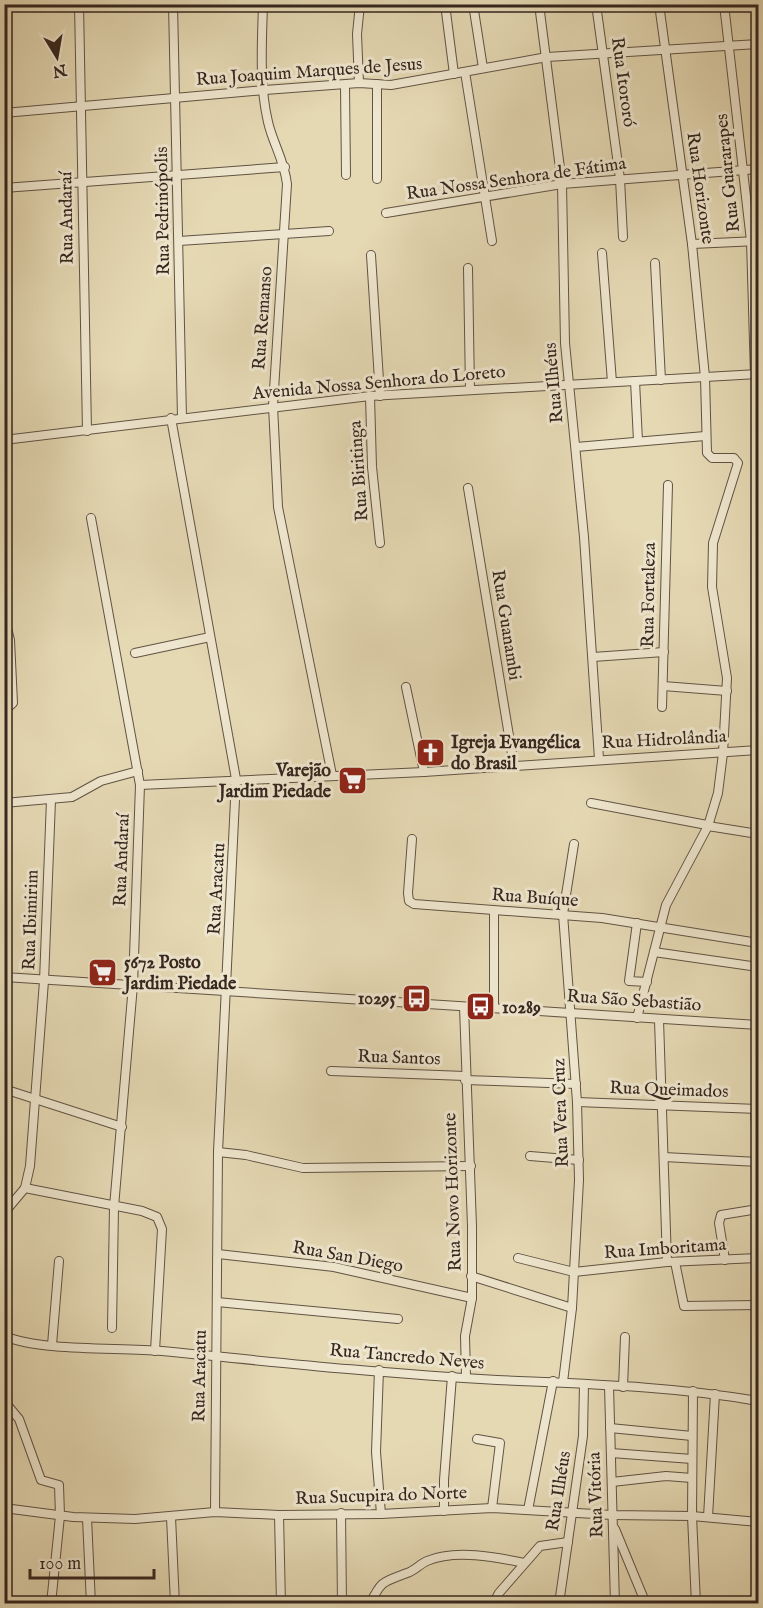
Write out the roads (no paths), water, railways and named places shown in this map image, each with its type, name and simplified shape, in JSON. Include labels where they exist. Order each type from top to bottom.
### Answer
[{"type":"street","name":"Rua Andaraí","points":[[79,4],[87,431]]},
{"type":"street","name":"Rua Pedrinópolis","points":[[173,4],[177,98],[182,418]]},
{"type":"street","name":"Rua Remanso","points":[[263,4],[267,119],[285,167],[287,205],[273,406],[278,507],[332,776]]},
{"type":"street","points":[[359,83],[357,33],[360,4]]},
{"type":"street","points":[[445,4],[454,74]]},
{"type":"street","points":[[473,4],[483,68]]},
{"type":"street","name":"Rua Ilhéus","points":[[539,4],[562,184],[568,385],[576,447],[599,759]]},
{"type":"street","name":"Rua Itororó","points":[[596,4],[620,179],[623,237]]},
{"type":"street","name":"Rua Horizonte","points":[[659,4],[692,244],[705,377],[706,453],[709,457],[734,458],[738,463],[716,528],[712,559],[712,587],[727,691]]},
{"type":"street","name":"Rua Guararapes","points":[[723,4],[755,241],[757,374]]},
{"type":"street","name":"Rua Joaquim Marques de Jesus","points":[[4,113],[265,90],[345,86],[359,83],[405,84],[547,57],[759,44]]},
{"type":"street","points":[[465,72],[492,242]]},
{"type":"street","points":[[376,179],[377,84]]},
{"type":"street","points":[[345,86],[346,176]]},
{"type":"street","points":[[4,188],[285,167]]},
{"type":"street","name":"Rua Nossa Senhora de Fátima","points":[[386,213],[562,184],[759,169]]},
{"type":"street","points":[[179,241],[329,231]]},
{"type":"street","points":[[692,244],[755,241]]},
{"type":"street","points":[[602,252],[612,382]]},
{"type":"street","points":[[371,255],[380,396]]},
{"type":"street","points":[[655,263],[661,380]]},
{"type":"street","points":[[468,268],[470,390]]},
{"type":"street","name":"Avenida Nossa Senhora do Loreto","points":[[4,440],[87,431],[171,418],[370,396],[757,374]]},
{"type":"street","points":[[635,381],[639,441]]},
{"type":"street","name":"Rua Biritinga","points":[[370,396],[372,468],[380,543]]},
{"type":"street","name":"Rua Aracatu","points":[[171,418],[236,779],[218,1152],[215,1512]]},
{"type":"street","points":[[576,447],[705,436]]},
{"type":"street","name":"Rua Fortaleza","points":[[662,707],[668,485]]},
{"type":"street","name":"Rua Guanambi","points":[[468,488],[514,766]]},
{"type":"street","name":"Rua Andaraí","points":[[92,518],[140,785],[133,985],[114,1207],[112,1328]]},
{"type":"street","points":[[4,617],[10,640],[13,703],[4,711]]},
{"type":"street","points":[[135,653],[210,637]]},
{"type":"street","points":[[593,657],[664,652]]},
{"type":"street","points":[[637,1018],[666,905],[708,826],[717,793],[723,753],[727,691],[663,686]]},
{"type":"street","points":[[406,687],[424,772]]},
{"type":"street","name":"Rua Hidrolândia","points":[[140,785],[424,772],[759,750]]},
{"type":"street","points":[[4,803],[72,797],[101,781],[138,771]]},
{"type":"street","name":"Rua Ibimirim","points":[[4,1214],[25,1188],[30,1166],[44,981],[51,800]]},
{"type":"street","points":[[591,803],[759,834]]},
{"type":"street","name":"Rua Buíque","points":[[412,839],[410,901],[428,907],[563,914],[637,923],[759,943]]},
{"type":"street","name":"Rua Vera Cruz","points":[[564,1382],[572,1308],[579,1160],[576,1084],[563,914],[574,844]]},
{"type":"street","points":[[494,911],[494,1008]]},
{"type":"street","points":[[637,923],[630,981],[647,982]]},
{"type":"street","points":[[654,952],[759,967]]},
{"type":"street","name":"Rua São Sebastião","points":[[4,977],[571,1012],[659,1020],[758,1024]]},
{"type":"street","points":[[759,994],[757,1108],[759,1156]]},
{"type":"street","name":"Rua Novo Horizonte","points":[[464,1007],[465,1078],[471,1166],[472,1298],[465,1336],[466,1377]]},
{"type":"street","points":[[659,1020],[663,1157],[671,1262],[681,1300],[684,1306],[759,1305]]},
{"type":"street","name":"Rua Santos","points":[[331,1071],[576,1084]]},
{"type":"street","points":[[4,1089],[122,1127]]},
{"type":"street","name":"Rua Queimados","points":[[577,1102],[757,1108]]},
{"type":"street","points":[[218,1152],[246,1155],[303,1168],[471,1166]]},
{"type":"street","points":[[530,1156],[579,1160]]},
{"type":"street","points":[[663,1157],[759,1162]]},
{"type":"street","points":[[25,1188],[152,1214],[159,1222],[162,1229],[155,1351]]},
{"type":"street","points":[[725,1260],[719,1223],[721,1215],[759,1209]]},
{"type":"street","name":"Rua San Diego","points":[[218,1254],[334,1268],[472,1298]]},
{"type":"street","points":[[518,1258],[574,1272]]},
{"type":"street","name":"Rua Imboritama","points":[[574,1272],[671,1262],[759,1258]]},
{"type":"street","points":[[52,1345],[59,1261]]},
{"type":"street","points":[[471,1276],[572,1308]]},
{"type":"street","points":[[217,1302],[398,1318]]},
{"type":"street","name":"Rua Tancredo Neves","points":[[4,1336],[24,1342],[52,1345],[155,1351],[452,1376],[693,1391],[759,1401]]},
{"type":"street","points":[[623,1387],[625,1337]]},
{"type":"street","points":[[379,1370],[376,1452],[381,1514]]},
{"type":"street","points":[[444,1511],[444,1480],[452,1376]]},
{"type":"street","points":[[528,1510],[553,1382]]},
{"type":"street","name":"Rua Ilhéus","points":[[559,1604],[583,1436],[584,1384]]},
{"type":"street","name":"Rua Vitória","points":[[609,1386],[615,1604]]},
{"type":"street","points":[[693,1391],[692,1516],[696,1604]]},
{"type":"street","points":[[708,1517],[715,1394]]},
{"type":"street","points":[[4,1401],[19,1419],[41,1480],[58,1485],[60,1516],[51,1604]]},
{"type":"street","points":[[610,1428],[692,1436]]},
{"type":"street","points":[[477,1438],[500,1443],[492,1508]]},
{"type":"street","points":[[611,1453],[692,1459]]},
{"type":"street","points":[[612,1482],[666,1476],[692,1478]]},
{"type":"street","name":"Rua Sucupira do Norte","points":[[4,1509],[87,1518],[171,1517],[215,1512],[279,1515],[341,1512],[381,1514],[492,1508],[573,1512],[613,1519],[692,1516],[759,1522]]},
{"type":"street","points":[[341,1512],[342,1604]]},
{"type":"street","points":[[279,1515],[281,1604]]},
{"type":"street","points":[[171,1517],[175,1604]]},
{"type":"street","points":[[87,1518],[91,1604]]},
{"type":"street","points":[[613,1519],[646,1604]]},
{"type":"street","points":[[494,1604],[524,1563],[542,1545],[568,1542]]},
{"type":"street","points":[[370,1604],[384,1581],[408,1573],[434,1558],[478,1557],[524,1563]]},
{"type":"street","points":[[750,1604],[759,1592]]},
{"type":"place","name":"Igreja Evangélica do Brasil","points":[[430,752]]},
{"type":"place","name":"Varejão Jardim Piedade","points":[[352,780]]},
{"type":"place","name":"5672 Posto Jardim Piedade","points":[[103,972]]},
{"type":"place","name":"10295","points":[[417,998]]},
{"type":"place","name":"10289","points":[[481,1007]]}]
